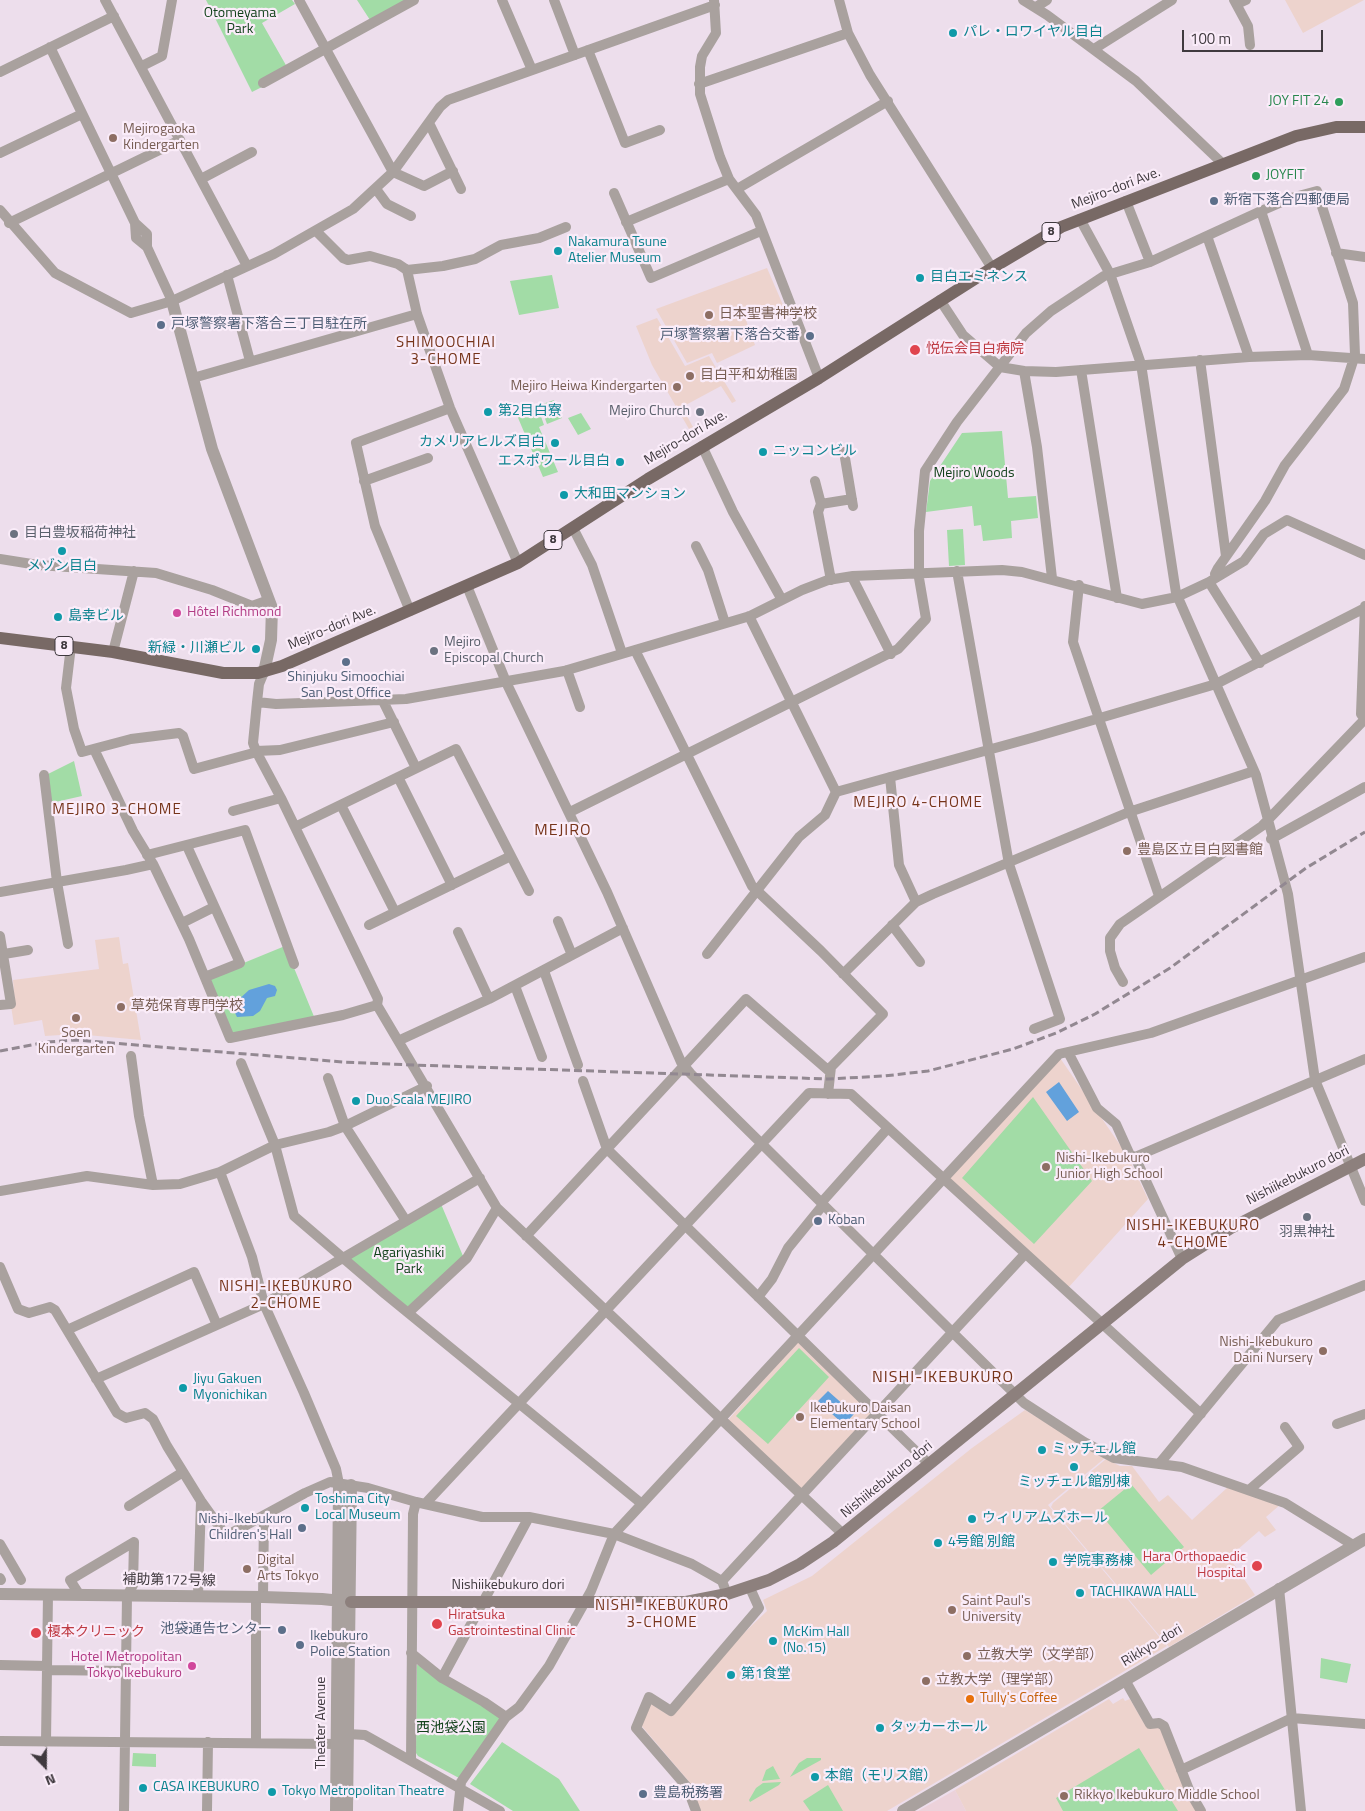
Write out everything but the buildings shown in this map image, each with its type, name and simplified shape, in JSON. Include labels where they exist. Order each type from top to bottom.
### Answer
[{"type":"main road","name":"Mejiro-dori Ave.","points":[[0,638],[113,652],[223,673],[246,674],[264,672],[282,666],[518,563],[702,446],[819,378],[940,300],[1046,235],[1080,219],[1308,132],[1336,128],[1365,127]]},
{"type":"main road","name":"Nishiikebukuro dori","points":[[344,1601],[686,1602],[750,1588],[800,1564],[844,1534],[1182,1259],[1231,1228],[1365,1158]]},
{"type":"street","points":[[105,0],[142,66],[247,266]]},
{"type":"street","points":[[142,66],[162,56],[172,0]]},
{"type":"street","points":[[299,0],[393,172],[424,186],[453,172]]},
{"type":"street","points":[[263,83],[414,0]]},
{"type":"street","points":[[502,0],[532,70]]},
{"type":"street","points":[[554,0],[575,55]]},
{"type":"street","points":[[839,0],[848,32],[870,75],[992,268]]},
{"type":"street","points":[[1023,0],[1036,7],[1136,81],[1223,164]]},
{"type":"street","points":[[1036,7],[1047,0]]},
{"type":"street","points":[[1094,49],[1172,0]]},
{"type":"street","points":[[1239,1],[1248,26],[1250,45]]},
{"type":"street","points":[[0,210],[55,273],[131,313],[172,301],[247,266],[316,231],[353,209],[393,172],[448,100],[575,55],[714,2],[716,33],[702,56],[699,84],[714,143],[730,179],[756,215],[819,378]]},
{"type":"street","points":[[0,71],[114,16]]},
{"type":"street","points":[[699,84],[848,32]]},
{"type":"street","points":[[50,47],[135,223],[136,238],[147,247],[172,301],[218,466],[270,600],[272,614],[271,640],[264,672],[259,684],[253,744],[378,999],[377,1005],[396,1038],[400,1040],[497,1208],[844,1534]]},
{"type":"street","points":[[588,50],[625,143],[660,130]]},
{"type":"street","points":[[737,189],[888,101]]},
{"type":"street","points":[[0,153],[82,114]]},
{"type":"street","points":[[429,123],[461,189]]},
{"type":"street","points":[[10,223],[180,140]]},
{"type":"street","points":[[201,179],[252,152]]},
{"type":"street","points":[[626,222],[730,179]]},
{"type":"street","points":[[376,189],[387,204],[411,216]]},
{"type":"street","points":[[570,812],[898,649],[926,619],[919,573],[919,531],[925,471],[957,422],[1026,333],[1051,311],[1079,291],[1110,274],[1150,262],[1260,211],[1317,190],[1354,309],[1360,358],[1344,388],[1296,448],[1265,501],[1226,556],[1213,580],[1260,663]]},
{"type":"street","points":[[614,194],[651,278],[761,231]]},
{"type":"street","points":[[1126,201],[1150,262]]},
{"type":"street","points":[[1260,211],[1308,355]]},
{"type":"street","points":[[1080,219],[1110,274],[1140,364],[1177,597],[1254,771],[1288,894],[1316,1080],[1365,1201]]},
{"type":"street","points":[[316,231],[343,258],[348,260],[370,256],[398,264],[407,270],[443,266],[475,259],[501,245],[539,238],[566,227]]},
{"type":"street","points":[[1207,236],[1249,356]]},
{"type":"street","points":[[1336,253],[1365,257]]},
{"type":"street","points":[[407,270],[417,314],[450,408],[518,563]]},
{"type":"street","points":[[227,275],[250,361]]},
{"type":"street","points":[[940,300],[963,335],[1000,368],[1056,372],[1249,356],[1308,355],[1360,358]]},
{"type":"street","points":[[193,378],[417,314]]},
{"type":"street","points":[[1200,360],[1226,556]]},
{"type":"street","points":[[1081,370],[1117,598]]},
{"type":"street","points":[[1024,371],[1037,447],[1052,578]]},
{"type":"street","points":[[410,611],[375,526],[355,446],[358,441],[450,408]]},
{"type":"street","points":[[702,446],[733,512],[782,600]]},
{"type":"street","points":[[821,504],[853,503],[844,452]]},
{"type":"street","points":[[364,481],[428,458]]},
{"type":"street","points":[[815,481],[821,504],[818,512],[831,580]]},
{"type":"street","points":[[257,702],[276,704],[383,701],[442,694],[567,670],[749,616],[802,590],[831,580],[852,577],[1002,570],[1052,578],[1142,604],[1177,597],[1213,580],[1244,561],[1264,534],[1287,520],[1365,555]]},
{"type":"street","points":[[573,528],[592,565],[622,653]]},
{"type":"street","points":[[696,546],[708,570],[724,623]]},
{"type":"street","points":[[0,559],[38,565],[156,573],[212,590],[252,606],[270,600]]},
{"type":"street","points":[[113,652],[134,571]]},
{"type":"street","points":[[957,571],[1009,864],[1060,1019],[1034,1029]]},
{"type":"street","points":[[852,577],[891,654]]},
{"type":"street","points":[[1079,585],[1073,642],[1159,896]]},
{"type":"street","points":[[467,586],[506,682],[570,812],[683,1066],[1015,1395],[1059,1426],[1114,1458],[1182,1467],[1285,1503],[1359,1542]]},
{"type":"street","points":[[707,954],[799,836],[825,816],[836,792],[1216,684],[1260,663],[1365,607]]},
{"type":"street","points":[[1123,982],[1115,968],[1110,952],[1110,938],[1120,924],[1267,820],[1365,719],[1360,714],[1365,607]]},
{"type":"street","points":[[749,616],[836,792]]},
{"type":"street","points":[[71,646],[66,688],[74,729],[82,752],[131,739],[179,733],[184,736],[194,769],[256,752],[280,750],[394,722]]},
{"type":"street","points":[[635,650],[756,891],[883,1014],[829,1071],[828,1094]]},
{"type":"street","points":[[567,670],[580,706]]},
{"type":"street","points":[[383,701],[416,768]]},
{"type":"street","points":[[94,749],[133,831],[150,859],[182,923],[230,1038],[343,1015],[377,1005]]},
{"type":"street","points":[[295,827],[456,749],[529,891]]},
{"type":"street","points":[[843,974],[916,902],[1129,812],[1254,771]]},
{"type":"street","points":[[44,774],[57,882],[68,944]]},
{"type":"street","points":[[398,777],[452,885]]},
{"type":"street","points":[[890,777],[899,865],[916,902]]},
{"type":"street","points":[[1272,839],[1365,787]]},
{"type":"street","points":[[234,811],[281,798]]},
{"type":"street","points":[[341,805],[395,912]]},
{"type":"street","points":[[0,892],[57,882],[150,859],[187,846],[245,830],[294,964]]},
{"type":"street","points":[[187,846],[240,963],[205,977]]},
{"type":"street","points":[[369,925],[511,856]]},
{"type":"street","points":[[182,923],[214,907]]},
{"type":"street","points":[[558,921],[572,955]]},
{"type":"street","points":[[892,925],[920,962]]},
{"type":"street","points":[[400,1040],[489,999],[623,928]]},
{"type":"street","points":[[458,932],[489,999]]},
{"type":"street","points":[[0,936],[11,1004],[0,1005]]},
{"type":"street","points":[[4,954],[28,950]]},
{"type":"street","points":[[458,1811],[461,1782],[506,1717],[519,1707],[543,1675],[585,1602],[614,1534],[1059,1054],[1151,1033],[1365,957]]},
{"type":"street","points":[[544,971],[578,1065]]},
{"type":"street","points":[[514,986],[542,1057]]},
{"type":"street","points":[[526,1236],[747,999],[829,1071]]},
{"type":"street","points":[[1068,1052],[1097,1108],[1116,1124],[1130,1155],[1134,1157],[1182,1259]]},
{"type":"street","points":[[131,1056],[139,1116],[153,1185]]},
{"type":"street","points":[[1134,1157],[1365,1059]]},
{"type":"street","points":[[241,1063],[275,1145],[294,1216],[342,1258],[642,1504]]},
{"type":"street","points":[[328,1078],[345,1126],[406,1222]]},
{"type":"street","points":[[583,1081],[607,1149],[878,1412],[929,1464]]},
{"type":"street","points":[[0,1191],[87,1176],[153,1185],[180,1184],[220,1172],[275,1145],[329,1132],[345,1126],[427,1086]]},
{"type":"street","points":[[411,1760],[413,1514],[420,1503],[519,1404],[809,1093],[851,1094],[1201,1414]]},
{"type":"street","points":[[758,1297],[772,1280],[788,1248],[822,1204],[888,1128]]},
{"type":"street","points":[[220,1172],[252,1257],[264,1304],[308,1401],[336,1469],[345,1485]]},
{"type":"street","points":[[96,1379],[264,1304],[480,1178]]},
{"type":"street","points":[[409,1312],[467,1258],[497,1208]]},
{"type":"street","points":[[722,1581],[1025,1254]]},
{"type":"street","points":[[0,1267],[4,1291],[18,1309],[29,1313],[50,1307],[55,1310],[117,1413],[122,1417],[145,1412],[154,1419],[200,1501],[226,1536],[326,1483],[345,1485],[392,1494],[420,1503],[482,1517],[529,1517],[614,1534],[692,1564],[722,1581],[728,1594]]},
{"type":"street","points":[[67,1330],[194,1272],[217,1326]]},
{"type":"street","points":[[1159,1464],[1278,1320],[1365,1285]]},
{"type":"street","points":[[1337,1424],[1365,1414]]},
{"type":"street","points":[[1249,1490],[1299,1447],[1285,1428]]},
{"type":"street","points":[[129,1506],[183,1472]]},
{"type":"street","name":"Theater Avenue","points":[[345,1485],[344,1601],[348,1811]]},
{"type":"street","points":[[198,1596],[200,1501]]},
{"type":"street","points":[[256,1743],[259,1597],[264,1516]]},
{"type":"street","points":[[442,1678],[529,1517]]},
{"type":"street","points":[[79,1594],[70,1580],[134,1542],[133,1585],[127,1596],[124,1811]]},
{"type":"street","name":"Rikkyo-dori","points":[[903,1811],[1359,1542]]},
{"type":"street","points":[[0,1544],[21,1580]]},
{"type":"street","points":[[696,1811],[687,1787],[636,1728],[649,1697],[671,1712],[759,1608],[750,1588]]},
{"type":"street","points":[[1279,1588],[1301,1811]]},
{"type":"street","name":"補助第172号線","points":[[0,1594],[259,1597],[344,1601]]},
{"type":"street","points":[[46,1742],[48,1594]]},
{"type":"street","name":"Theater Avenue","points":[[336,1811],[337,1744],[344,1601]]},
{"type":"street","points":[[411,1653],[442,1678],[506,1717]]},
{"type":"street","points":[[0,1665],[126,1671]]},
{"type":"street","points":[[1125,1680],[1150,1724],[1159,1723],[1164,1726],[1190,1792],[1201,1811]]},
{"type":"street","points":[[1181,1770],[1292,1718],[1365,1724]]},
{"type":"street","points":[[0,1741],[337,1744],[348,1734],[365,1735],[500,1811]]},
{"type":"street","points":[[207,1811],[208,1742]]},
{"type":"shaded area","points":[[1285,0],[1364,0],[1303,33]]},
{"type":"shaded area","name":"日本聖書神学校","points":[[767,268],[783,305],[746,320],[755,345],[717,363],[712,353],[687,363],[656,309]]},
{"type":"shaded area","name":"目白平和幼稚園","points":[[657,318],[685,366],[709,356],[736,401],[732,403],[721,386],[682,407],[693,427],[689,429],[652,365],[636,326]]},
{"type":"shaded area","points":[[119,937],[123,964],[128,963],[141,1040],[76,1034],[45,1036],[42,1020],[14,1025],[11,1006],[15,1004],[13,980],[99,969],[95,940]]},
{"type":"shaded area","name":"Nishi-Ikebukuro Junior High School","points":[[1060,1058],[1127,1155],[1148,1199],[1068,1288],[949,1179]]},
{"type":"shaded area","name":"Ikebukuro Daisan Elementary School","points":[[799,1340],[873,1415],[801,1490],[728,1420]]},
{"type":"shaded area","name":"Saint Paul's University","points":[[1025,1410],[1105,1458],[1048,1505],[1167,1646],[887,1811],[700,1811],[691,1784],[640,1724],[651,1704],[670,1716],[724,1652],[767,1611],[763,1600],[812,1576],[972,1448]]},
{"type":"shaded area","points":[[1106,1459],[1120,1466],[1132,1466],[1159,1502],[1168,1495],[1192,1520],[1228,1487],[1281,1504],[1266,1517],[1276,1530],[1265,1537],[1259,1531],[1229,1557],[1255,1595],[1169,1647],[1051,1507],[1053,1503]]},
{"type":"shaded area","points":[[1123,1698],[1125,1701],[1130,1699],[1145,1725],[1162,1729],[1182,1782],[1198,1811],[966,1811],[955,1790],[1109,1699],[1113,1704]]},
{"type":"shaded area","points":[[955,1790],[966,1811],[918,1811]]},
{"type":"green space","name":"Otomeyama Park","points":[[206,0],[292,0],[295,4],[262,23],[287,67],[262,87],[252,92]]},
{"type":"green space","points":[[357,0],[406,0],[370,20]]},
{"type":"green space","points":[[552,275],[559,308],[519,315],[510,281]]},
{"type":"green space","points":[[554,400],[562,418],[547,424],[540,405]]},
{"type":"green space","points":[[537,405],[544,425],[539,427],[558,472],[543,477],[516,413]]},
{"type":"green space","points":[[581,413],[591,429],[578,435],[568,418]]},
{"type":"green space","name":"Mejiro Woods","points":[[1002,431],[1008,498],[1036,496],[1038,518],[1011,521],[1012,538],[983,541],[981,525],[974,526],[972,506],[926,512],[930,481],[962,433]]},
{"type":"green space","points":[[963,529],[965,565],[949,566],[947,530]]},
{"type":"green space","points":[[74,761],[82,796],[51,803],[46,775]]},
{"type":"green space","points":[[285,946],[315,1019],[230,1036],[207,978]]},
{"type":"green space","points":[[1033,1097],[1092,1181],[1034,1244],[962,1178]]},
{"type":"green space","name":"Agariyashiki Park","points":[[441,1204],[463,1256],[408,1308],[348,1260]]},
{"type":"green space","points":[[799,1348],[829,1377],[768,1444],[736,1416]]},
{"type":"green space","points":[[1131,1484],[1184,1547],[1151,1575],[1098,1511]]},
{"type":"green space","points":[[1321,1658],[1351,1664],[1347,1683],[1320,1678]]},
{"type":"green space","name":"西池袋公園","points":[[417,1665],[423,1666],[500,1716],[501,1721],[459,1778],[418,1756],[416,1753]]},
{"type":"green space","name":"西池袋公園","points":[[502,1742],[559,1779],[580,1811],[513,1811],[470,1784]]},
{"type":"green space","points":[[1139,1748],[1178,1811],[1063,1811],[1056,1798]]},
{"type":"green space","points":[[133,1753],[156,1754],[156,1767],[132,1766]]},
{"type":"green space","points":[[807,1758],[821,1758],[821,1760],[790,1777],[799,1763]]},
{"type":"green space","points":[[773,1766],[780,1779],[762,1781],[766,1770]]},
{"type":"green space","points":[[781,1782],[750,1802],[749,1800],[756,1788],[763,1783]]},
{"type":"green space","points":[[828,1785],[843,1811],[810,1811],[803,1801]]},
{"type":"water","points":[[269,984],[275,986],[277,990],[275,996],[267,998],[260,1011],[253,1016],[237,1017],[232,1007],[236,1002],[249,990]]},
{"type":"water","points":[[1059,1082],[1079,1112],[1067,1121],[1046,1092]]},
{"type":"water","points":[[828,1391],[854,1414],[844,1425],[818,1401]]},
{"type":"railway","points":[[0,1051],[47,1042],[76,1040],[343,1062],[414,1065],[828,1079],[928,1071],[1013,1049],[1056,1033],[1095,1014],[1170,968],[1306,868],[1365,832]]},
{"type":"place","name":"パレ・ロワイヤル目白","points":[[953,33]]},
{"type":"place","name":"JOY FIT 24","points":[[1339,102]]},
{"type":"place","name":"Mejirogaoka Kindergarten","points":[[113,138]]},
{"type":"place","name":"JOYFIT","points":[[1256,176]]},
{"type":"place","name":"新宿下落合四郵便局","points":[[1214,201]]},
{"type":"place","name":"Nakamura Tsune Atelier Museum","points":[[558,251]]},
{"type":"place","name":"目白エミネンス","points":[[920,278]]},
{"type":"place","name":"日本聖書神学校","points":[[709,315]]},
{"type":"place","name":"戸塚警察署下落合三丁目駐在所","points":[[161,325]]},
{"type":"place","name":"戸塚警察署下落合交番","points":[[810,336]]},
{"type":"place","name":"悦伝会目白病院","points":[[915,350]]},
{"type":"place","name":"目白平和幼稚園","points":[[690,376]]},
{"type":"place","name":"Mejiro Heiwa Kindergarten","points":[[677,387]]},
{"type":"place","name":"第2目白寮","points":[[488,412]]},
{"type":"place","name":"Mejiro Church","points":[[700,412]]},
{"type":"place","name":"カメリアヒルズ目白","points":[[555,443]]},
{"type":"place","name":"ニッコンビル","points":[[763,452]]},
{"type":"place","name":"エスポワール目白","points":[[620,462]]},
{"type":"place","name":"大和田マンション","points":[[564,495]]},
{"type":"place","name":"目白豊坂稲荷神社","points":[[14,534]]},
{"type":"place","name":"メゾン目白","points":[[62,551]]},
{"type":"place","name":"Hôtel Richmond","points":[[177,613]]},
{"type":"place","name":"島幸ビル","points":[[58,617]]},
{"type":"place","name":"新緑・川瀬ビル","points":[[256,649]]},
{"type":"place","name":"Mejiro Episcopal Church","points":[[434,651]]},
{"type":"place","name":"Shinjuku Simoochiai San Post Office","points":[[346,662]]},
{"type":"place","name":"豊島区立目白図書館","points":[[1127,851]]},
{"type":"place","name":"草苑保育専門学校","points":[[121,1007]]},
{"type":"place","name":"Soen Kindergarten","points":[[76,1018]]},
{"type":"place","name":"Duo Scala MEJIRO","points":[[356,1101]]},
{"type":"place","name":"Nishi-Ikebukuro Junior High School","points":[[1046,1167]]},
{"type":"place","name":"羽黒神社","points":[[1307,1217]]},
{"type":"place","name":"Koban","points":[[818,1221]]},
{"type":"place","name":"Nishi-Ikebukuro Daini Nursery","points":[[1323,1351]]},
{"type":"place","name":"Jiyu Gakuen Myonichikan","points":[[183,1388]]},
{"type":"place","name":"Ikebukuro Daisan Elementary School","points":[[800,1417]]},
{"type":"place","name":"ミッチェル館","points":[[1042,1450]]},
{"type":"place","name":"ミッチェル館別棟","points":[[1074,1467]]},
{"type":"place","name":"Toshima City Local Museum","points":[[305,1508]]},
{"type":"place","name":"ウィリアムズホール","points":[[972,1519]]},
{"type":"place","name":"Nishi-Ikebukuro Children's Hall","points":[[302,1528]]},
{"type":"place","name":"4号館 別館","points":[[938,1543]]},
{"type":"place","name":"学院事務棟","points":[[1053,1562]]},
{"type":"place","name":"Hara Orthopaedic Hospital","points":[[1257,1566]]},
{"type":"place","name":"Digital Arts Tokyo","points":[[247,1569]]},
{"type":"place","name":"TACHIKAWA HALL","points":[[1080,1593]]},
{"type":"place","name":"Saint Paul's University","points":[[952,1610]]},
{"type":"place","name":"Hiratsuka Gastrointestinal Clinic","points":[[437,1624]]},
{"type":"place","name":"池袋通告センター","points":[[282,1630]]},
{"type":"place","name":"榎本クリニック","points":[[36,1633]]},
{"type":"place","name":"McKim Hall (No.15)","points":[[773,1641]]},
{"type":"place","name":"Ikebukuro Police Station","points":[[300,1645]]},
{"type":"place","name":"立教大学（文学部）","points":[[967,1656]]},
{"type":"place","name":"Hotel Metropolitan Tokyo Ikebukuro","points":[[192,1666]]},
{"type":"place","name":"第1食堂","points":[[731,1675]]},
{"type":"place","name":"立教大学（理学部）","points":[[926,1681]]},
{"type":"place","name":"Tully's Coffee","points":[[970,1699]]},
{"type":"place","name":"タッカーホール","points":[[880,1728]]},
{"type":"place","name":"本館（モリス館）","points":[[815,1777]]},
{"type":"place","name":"CASA IKEBUKURO","points":[[143,1788]]},
{"type":"place","name":"Tokyo Metropolitan Theatre","points":[[272,1792]]},
{"type":"place","name":"豊島税務署","points":[[643,1794]]},
{"type":"place","name":"Rikkyo Ikebukuro Middle School","points":[[1064,1796]]},
{"type":"district","name":"SHIMOOCHIAI 3-CHOME","points":[[446,352]]},
{"type":"district","name":"MEJIRO 4-CHOME","points":[[918,803]]},
{"type":"district","name":"MEJIRO 3-CHOME","points":[[117,810]]},
{"type":"district","name":"MEJIRO","points":[[563,831]]},
{"type":"district","name":"NISHI-IKEBUKURO 4-CHOME","points":[[1193,1234]]},
{"type":"district","name":"NISHI-IKEBUKURO 2-CHOME","points":[[286,1296]]},
{"type":"district","name":"NISHI-IKEBUKURO","points":[[943,1378]]},
{"type":"district","name":"NISHI-IKEBUKURO 3-CHOME","points":[[662,1614]]}]
